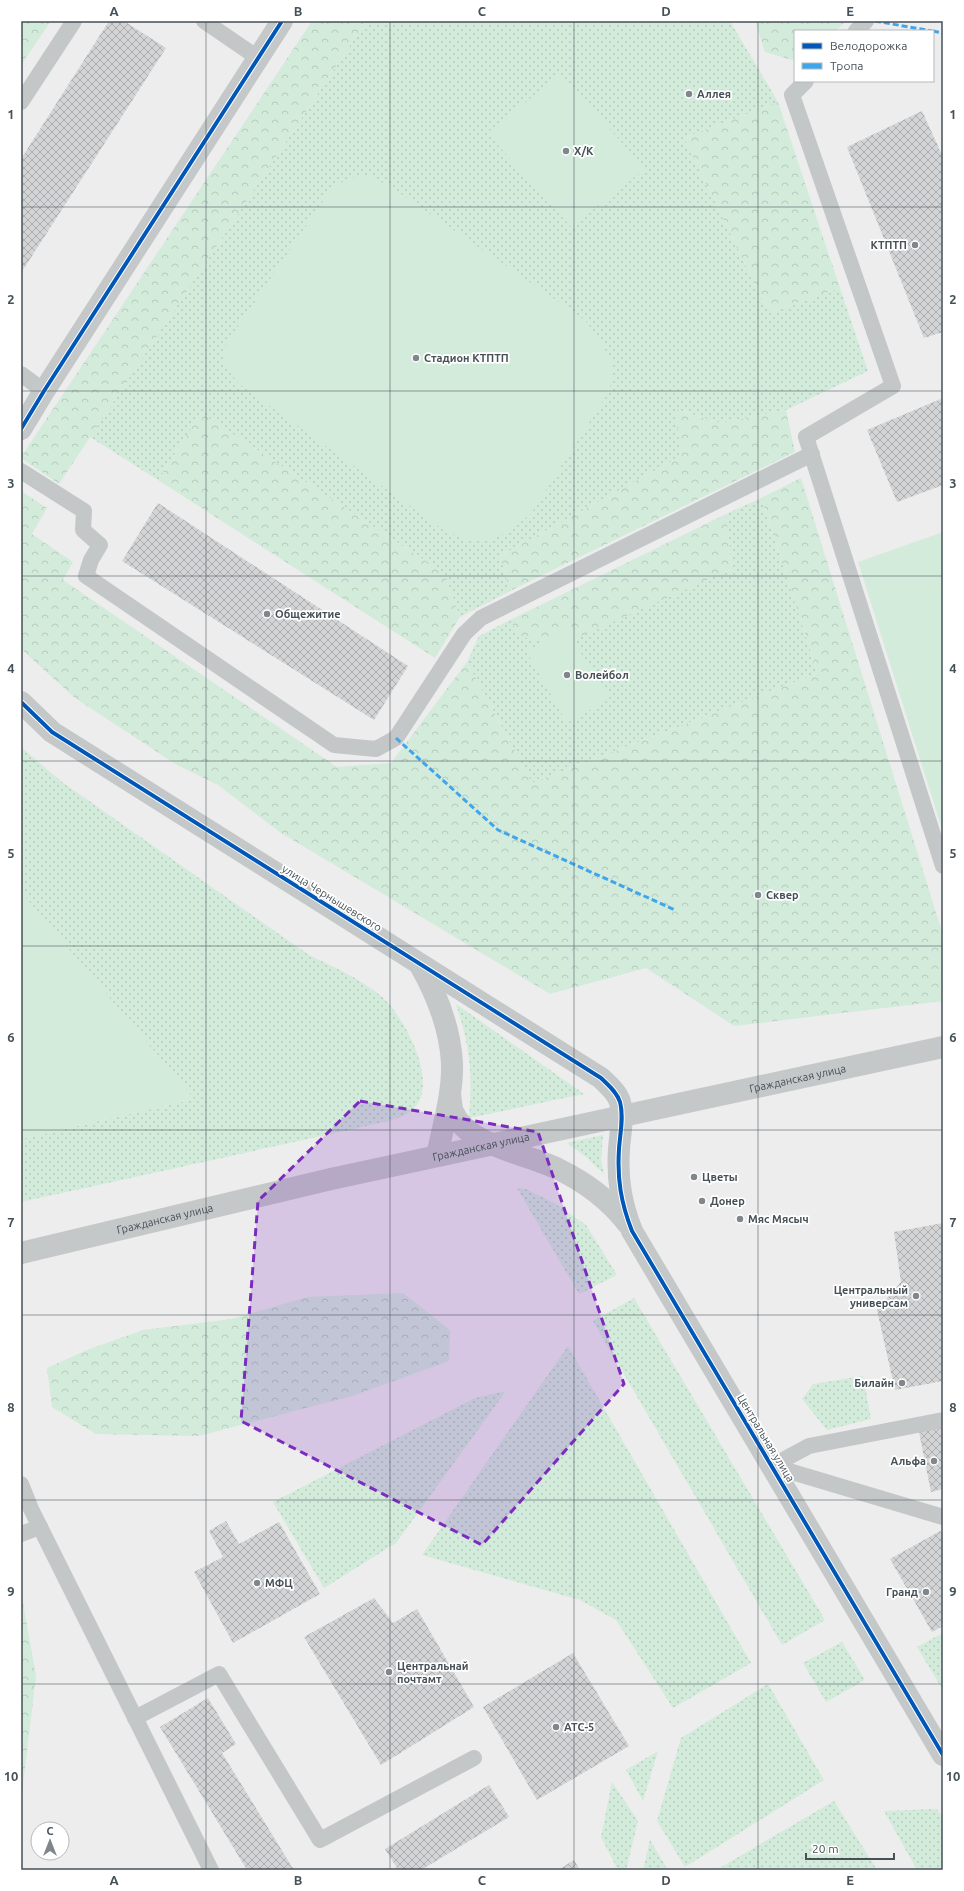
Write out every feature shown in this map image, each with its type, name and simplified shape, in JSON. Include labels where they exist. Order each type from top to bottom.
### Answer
[{"type":"street","points":[[21,429],[282,21]]},
{"type":"street","name":"улица Чернышевского","points":[[21,702],[52,732],[601,1078],[613,1089],[620,1102],[621,1117]]},
{"type":"street","points":[[419,964],[433,989],[450,1039],[452,1064],[450,1094],[437,1156]]},
{"type":"street","name":"Гражданская улица","points":[[21,1253],[324,1181],[943,1047]]},
{"type":"street","points":[[601,1078],[642,1100],[664,1108]]},
{"type":"street","points":[[450,1094],[453,1112],[465,1127],[493,1144],[558,1169],[596,1192],[616,1210],[632,1231]]},
{"type":"street","name":"Центральная улица","points":[[621,1117],[619,1183],[623,1209],[632,1231],[943,1755]]},
{"type":"street","points":[[558,1169],[551,1160],[548,1152],[549,1145],[566,1129]]},
{"type":"lane","points":[[21,102],[74,21]]},
{"type":"lane","points":[[204,21],[258,58]]},
{"type":"lane","points":[[857,30],[866,21]]},
{"type":"lane","points":[[805,82],[792,95],[893,386],[806,436],[943,866]]},
{"type":"lane","points":[[21,374],[44,391]]},
{"type":"lane","points":[[21,471],[84,512],[83,530],[100,545],[91,560],[86,576],[334,745],[376,749],[396,738],[464,634],[481,618],[812,454]]},
{"type":"lane","points":[[772,1466],[809,1446],[943,1420]]},
{"type":"lane","points":[[772,1466],[943,1517]]},
{"type":"lane","points":[[21,1484],[40,1527],[135,1718],[203,1862],[212,1870]]},
{"type":"lane","points":[[21,1534],[40,1527]]},
{"type":"lane","points":[[135,1718],[219,1674],[320,1840],[474,1758]]},
{"type":"highlighted area","points":[[360,1101],[538,1132],[624,1384],[482,1545],[241,1421],[258,1201]]},
{"type":"green space","points":[[21,21],[51,21],[21,65]]},
{"type":"green space","points":[[312,21],[366,21],[59,484],[21,457]]},
{"type":"green space","points":[[366,21],[730,21],[778,102],[684,138],[769,313],[840,288],[868,371],[786,410],[720,423],[676,409],[681,456],[500,556],[510,591],[460,617],[444,573],[201,413],[158,480],[90,437]]},
{"type":"green space","points":[[755,21],[846,21],[837,30],[794,30],[794,61],[765,52]]},
{"type":"green space","name":"Х/К","points":[[561,74],[645,169],[571,227],[487,133]]},
{"type":"green space","points":[[778,102],[840,288],[769,313],[684,138]]},
{"type":"green space","name":"Стадион КТПТП","points":[[368,176],[388,185],[585,320],[601,342],[612,363],[610,390],[531,514],[511,530],[489,541],[464,539],[442,529],[239,384],[228,370],[221,354],[230,338],[331,189],[349,178]]},
{"type":"green space","points":[[675,409],[720,423],[786,410],[795,452],[510,591],[500,556],[681,456]]},
{"type":"green space","points":[[201,413],[444,573],[460,617],[435,658],[158,480]]},
{"type":"green space","points":[[801,478],[943,935],[943,1001],[734,1026],[646,968],[550,994],[281,833],[218,785],[177,765],[75,698],[21,649],[21,491],[47,508],[32,534],[73,562],[63,580],[337,767],[391,763],[467,662],[532,783],[818,673],[761,498]]},
{"type":"green space","points":[[761,498],[818,673],[532,783],[467,662],[479,636],[510,620],[522,637],[732,570],[726,514]]},
{"type":"green space","points":[[726,514],[732,569],[561,645],[521,637],[510,620]]},
{"type":"green space","points":[[943,532],[943,832],[858,562]]},
{"type":"green space","name":"Волейбол","points":[[567,631],[610,699],[567,723],[526,651]]},
{"type":"green space","points":[[21,747],[62,782],[309,955],[355,978],[381,996],[390,1005],[408,1033],[416,1050],[421,1067],[423,1083],[421,1098],[413,1109],[403,1116],[385,1122],[21,1202],[21,1139],[194,1099],[21,892]]},
{"type":"green space","points":[[21,892],[194,1099],[21,1139]]},
{"type":"green space","points":[[456,1004],[584,1094],[469,1118],[471,1087],[469,1060],[461,1019]]},
{"type":"green space","points":[[603,1135],[601,1161],[604,1174],[586,1157],[567,1143]]},
{"type":"green space","points":[[517,1188],[526,1189],[554,1203],[586,1225],[617,1275],[579,1294]]},
{"type":"green space","points":[[403,1293],[450,1330],[449,1361],[352,1396],[199,1436],[96,1434],[52,1407],[47,1368],[87,1350],[143,1330],[231,1319],[308,1297]]},
{"type":"green space","points":[[634,1298],[825,1620],[782,1645],[593,1321]]},
{"type":"green space","points":[[568,1346],[751,1663],[673,1708],[616,1620],[580,1600],[422,1555]]},
{"type":"green space","points":[[863,1376],[871,1419],[827,1430],[802,1399],[813,1384]]},
{"type":"green space","points":[[506,1391],[396,1543],[324,1588],[273,1502],[475,1398]]},
{"type":"green space","points":[[21,1591],[36,1676],[21,1802]]},
{"type":"green space","points":[[943,1633],[943,1690],[917,1647]]},
{"type":"green space","points":[[842,1642],[865,1680],[826,1702],[803,1663]]},
{"type":"green space","points":[[768,1684],[824,1780],[685,1867],[657,1821],[681,1738]]},
{"type":"green space","points":[[658,1751],[643,1801],[626,1770]]},
{"type":"green space","points":[[612,1782],[638,1821],[626,1870],[618,1870],[601,1837]]},
{"type":"green space","points":[[834,1801],[877,1870],[716,1870]]},
{"type":"green space","points":[[937,1809],[943,1818],[943,1870],[917,1870],[884,1811]]},
{"type":"green space","points":[[650,1840],[668,1870],[643,1870]]},
{"type":"building","points":[[109,21],[124,21],[166,48],[21,273],[21,159]]},
{"type":"building","name":"КТПТП","points":[[922,111],[943,157],[943,332],[924,338],[847,147]]},
{"type":"building","points":[[943,398],[943,485],[897,502],[867,430]]},
{"type":"building","name":"Общежитие","points":[[158,503],[408,666],[374,720],[122,561]]},
{"type":"building","name":"Центральный универсам","points":[[943,1223],[943,1381],[895,1390],[877,1310],[901,1282],[894,1232]]},
{"type":"building","name":"Альфа","points":[[943,1427],[943,1489],[931,1492],[919,1432]]},
{"type":"building","name":"МФЦ","points":[[226,1521],[239,1544],[279,1522],[320,1594],[233,1643],[194,1572],[223,1557],[209,1531]]},
{"type":"building","name":"Гранд","points":[[940,1531],[943,1536],[943,1626],[932,1632],[890,1559]]},
{"type":"building","name":"Центральнай почтамт","points":[[374,1598],[393,1623],[417,1609],[474,1707],[381,1765],[304,1637]]},
{"type":"building","name":"АТС-5","points":[[573,1653],[629,1746],[537,1800],[483,1707]]},
{"type":"building","points":[[208,1698],[236,1744],[222,1753],[294,1870],[247,1870],[160,1727]]},
{"type":"building","points":[[489,1785],[509,1817],[421,1870],[398,1870],[385,1849]]},
{"type":"building","points":[[574,1860],[580,1870],[558,1870]]},
{"type":"marked path","points":[[875,21],[926,30]]},
{"type":"marked path","points":[[934,31],[943,33]]},
{"type":"marked path","points":[[396,738],[498,830],[675,910]]},
{"type":"cycle path","points":[[21,429],[282,21]]},
{"type":"cycle path","points":[[21,702],[52,732],[601,1078],[612,1089],[619,1098],[621,1108],[622,1120],[619,1149],[619,1181],[625,1211],[632,1231],[943,1755]]},
{"type":"place","name":"Аллея","points":[[689,94]]},
{"type":"place","name":"Х/К","points":[[566,151]]},
{"type":"place","name":"КТПТП","points":[[915,245]]},
{"type":"place","name":"Стадион КТПТП","points":[[416,358]]},
{"type":"place","name":"Общежитие","points":[[267,614]]},
{"type":"place","name":"Волейбол","points":[[567,675]]},
{"type":"place","name":"Сквер","points":[[758,895]]},
{"type":"place","name":"Цветы","points":[[694,1177]]},
{"type":"place","name":"Донер","points":[[702,1201]]},
{"type":"place","name":"Мяс Мясыч","points":[[740,1219]]},
{"type":"place","name":"Центральный универсам","points":[[916,1296]]},
{"type":"place","name":"Билайн","points":[[902,1383]]},
{"type":"place","name":"Альфа","points":[[934,1461]]},
{"type":"place","name":"МФЦ","points":[[257,1583]]},
{"type":"place","name":"Гранд","points":[[926,1592]]},
{"type":"place","name":"Центральнай почтамт","points":[[389,1672]]},
{"type":"place","name":"АТС-5","points":[[556,1727]]}]
